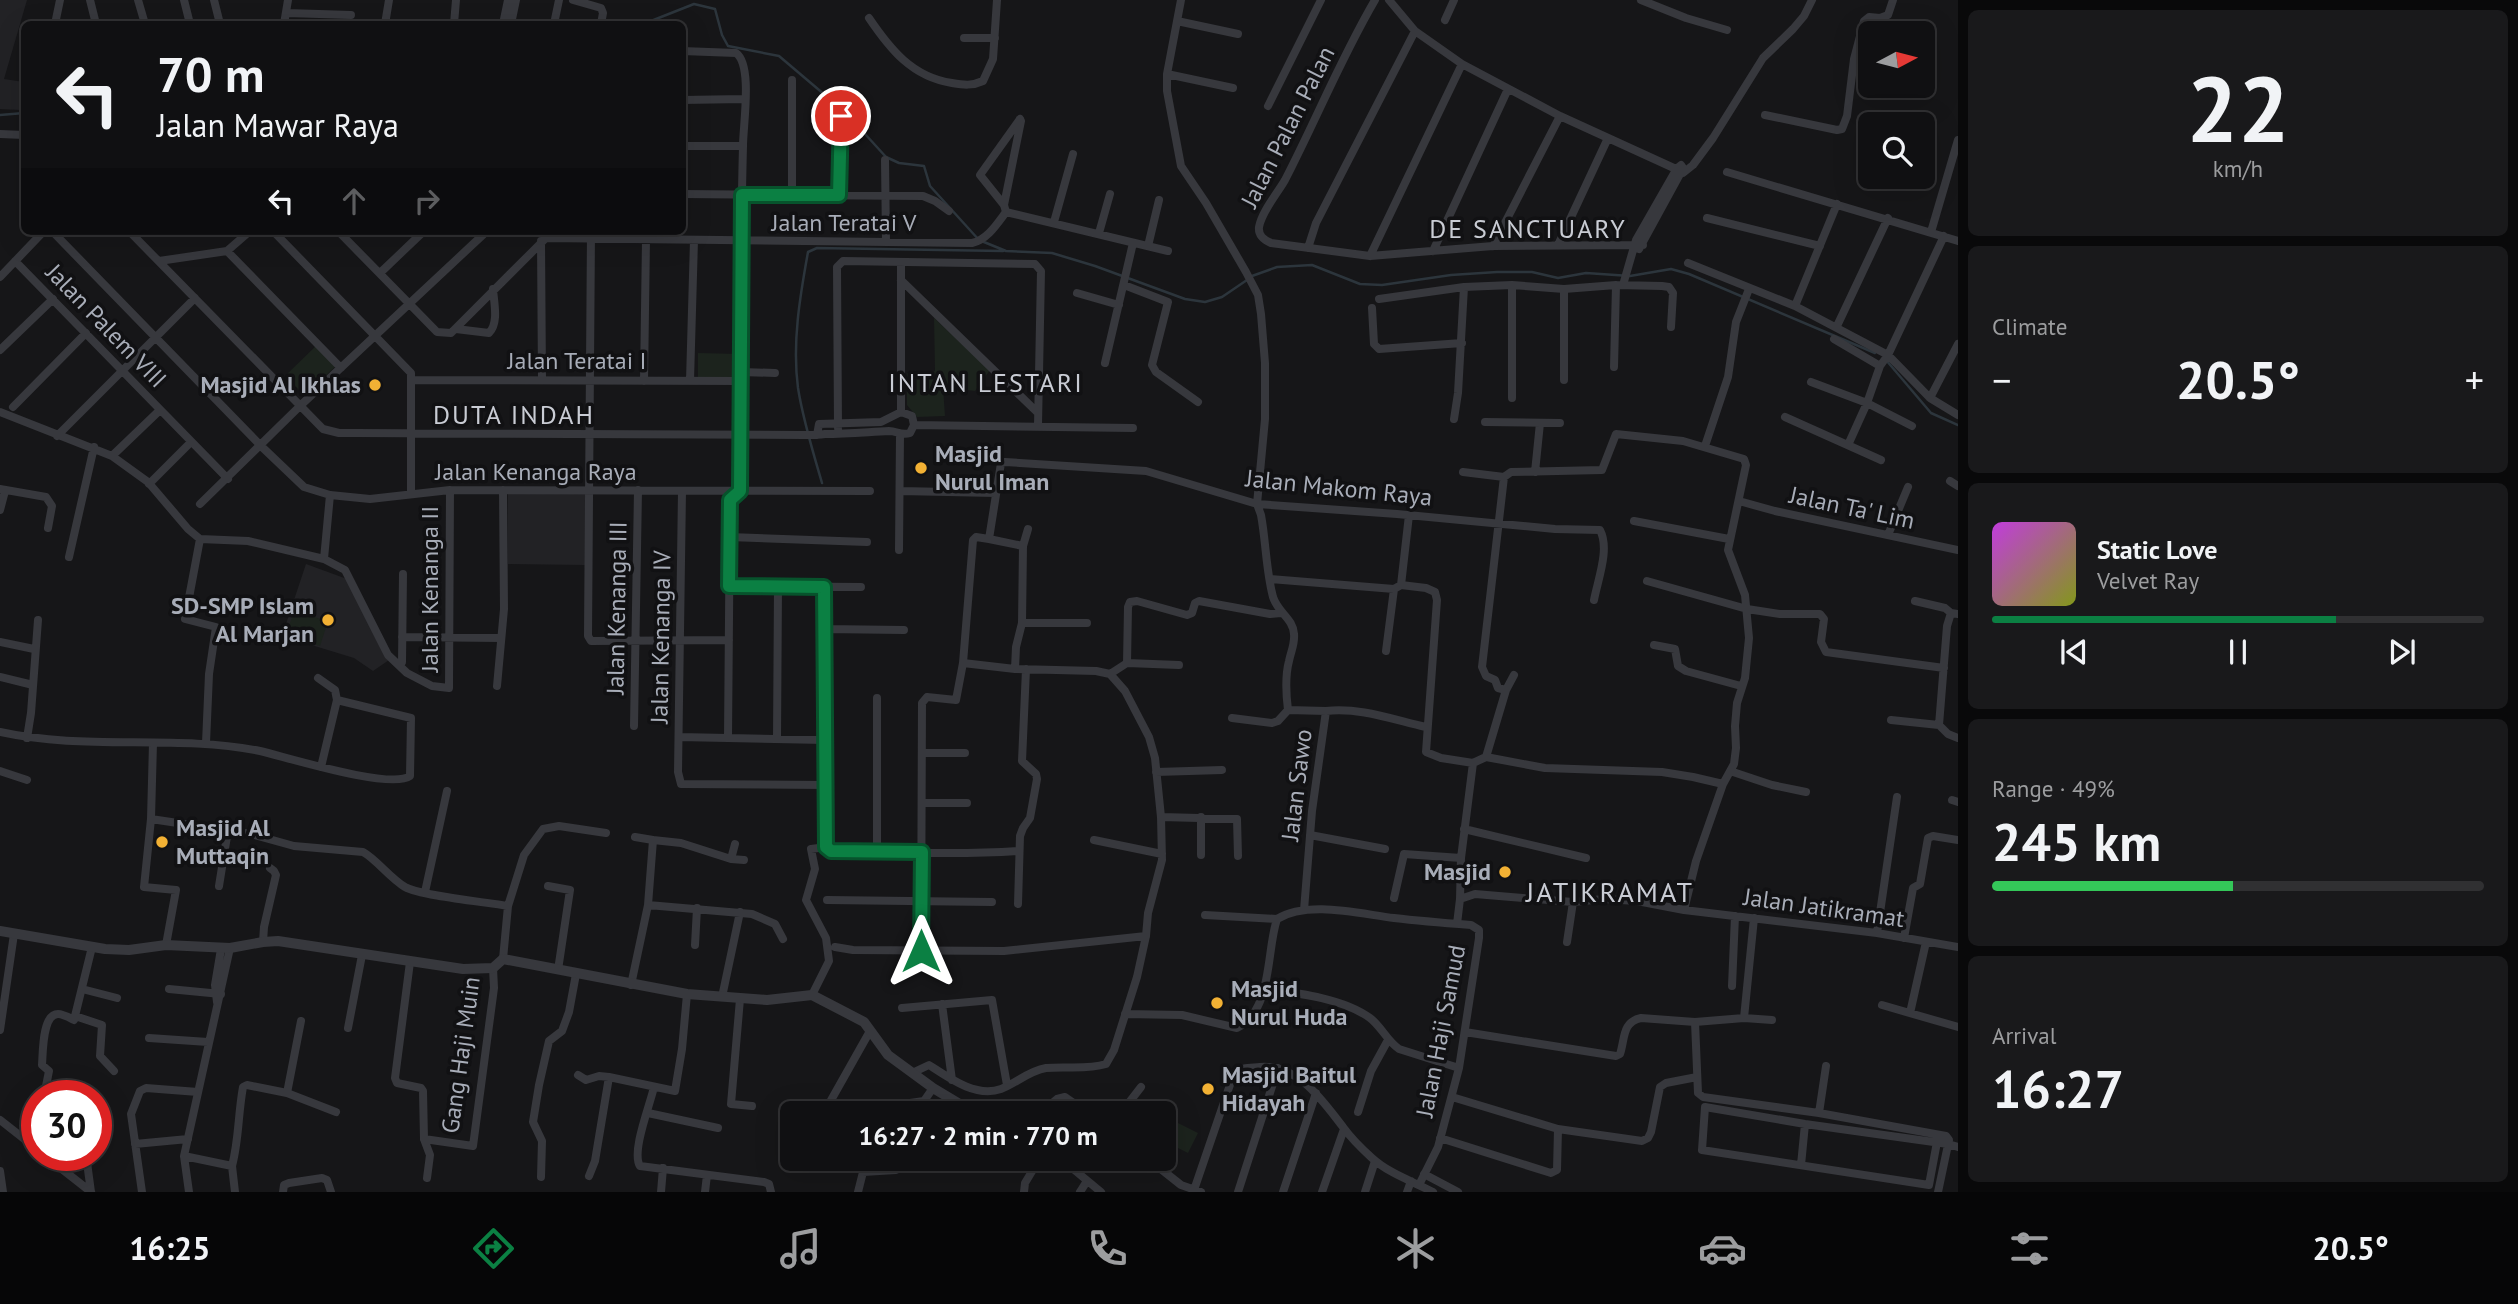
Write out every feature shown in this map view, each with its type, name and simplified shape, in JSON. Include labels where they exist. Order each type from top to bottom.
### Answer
[{"type":"street","points":[[56,21],[60,0]]},
{"type":"street","points":[[90,0],[95,21]]},
{"type":"street","points":[[138,0],[144,21]]},
{"type":"street","points":[[184,0],[189,21]]},
{"type":"street","points":[[214,0],[219,21]]},
{"type":"street","points":[[285,21],[288,0]]},
{"type":"street","points":[[386,21],[389,0]]},
{"type":"street","points":[[454,21],[456,0]]},
{"type":"street","points":[[504,21],[508,0]]},
{"type":"street","points":[[512,21],[516,0]]},
{"type":"street","points":[[555,21],[559,0]]},
{"type":"street","points":[[573,0],[601,8],[602,21]]},
{"type":"street","points":[[869,18],[883,39],[907,65],[925,76],[947,83],[973,86],[983,81],[993,59],[997,0]]},
{"type":"street","name":"Jalan Sawo","points":[[1181,0],[1167,74],[1167,91],[1181,166],[1246,272],[1259,304],[1265,363],[1265,419],[1257,504],[1261,515],[1273,599],[1280,613],[1288,618],[1295,636],[1288,662],[1288,710],[1326,711],[1310,835],[1304,910]]},
{"type":"street","points":[[1268,106],[1321,0]]},
{"type":"street","name":"Jalan Palan Palan","points":[[1375,0],[1260,224],[1259,233],[1266,242],[1370,256],[1493,246],[1639,245]]},
{"type":"street","points":[[1389,0],[1415,31],[1462,64],[1560,116],[1678,169]]},
{"type":"street","points":[[1445,20],[1454,0]]},
{"type":"street","points":[[1641,0],[1686,18],[1727,30]]},
{"type":"street","points":[[1614,367],[1622,282],[1670,176],[1704,151],[1763,58],[1804,16],[1812,0]]},
{"type":"street","points":[[1765,115],[1842,129],[1847,116],[1854,59],[1862,24],[1869,17],[1880,18],[1888,15],[1893,0]]},
{"type":"street","points":[[287,13],[351,15]]},
{"type":"street","points":[[1177,21],[1238,34]]},
{"type":"street","points":[[1308,248],[1316,223],[1415,31]]},
{"type":"street","points":[[964,38],[995,38]]},
{"type":"street","points":[[686,51],[740,55],[746,71],[742,195],[740,491],[730,500],[729,537],[729,738]]},
{"type":"street","points":[[1370,256],[1462,64]]},
{"type":"street","points":[[1167,74],[1233,88]]},
{"type":"street","points":[[792,80],[792,195]]},
{"type":"street","points":[[1433,251],[1508,89]]},
{"type":"street","points":[[686,100],[744,99]]},
{"type":"street","points":[[839,195],[841,116]]},
{"type":"street","points":[[1493,246],[1560,116]]},
{"type":"street","points":[[1005,209],[1020,119],[980,175],[1005,209],[1168,251]]},
{"type":"street","points":[[0,134],[21,135]]},
{"type":"street","points":[[1558,245],[1608,138]]},
{"type":"street","points":[[1931,232],[1958,140]]},
{"type":"street","points":[[686,146],[743,146]]},
{"type":"street","points":[[1054,222],[1073,154]]},
{"type":"street","points":[[884,160],[886,242]]},
{"type":"street","points":[[1727,172],[1958,241]]},
{"type":"street","points":[[686,194],[923,196],[949,211]]},
{"type":"street","points":[[1099,233],[1110,194]]},
{"type":"street","points":[[1148,246],[1159,200]]},
{"type":"street","points":[[1795,306],[1837,204]]},
{"type":"street","name":"Jalan Teratai V","points":[[541,241],[546,238],[591,235],[742,242],[979,242],[994,228],[1005,209]]},
{"type":"street","points":[[1707,218],[1820,246]]},
{"type":"street","points":[[1837,326],[1888,218]]},
{"type":"street","points":[[0,277],[40,235]]},
{"type":"street","points":[[56,235],[304,487],[330,495],[370,499],[411,493]]},
{"type":"street","points":[[133,235],[323,429],[339,433],[740,435],[812,435],[893,431],[900,435],[910,433],[914,425],[912,416],[901,412],[881,422],[820,424],[812,435]]},
{"type":"street","points":[[159,261],[227,251],[245,235]]},
{"type":"street","points":[[277,235],[411,373],[412,380]]},
{"type":"street","points":[[343,235],[437,332],[451,333],[541,241]]},
{"type":"street","points":[[380,273],[420,235]]},
{"type":"street","points":[[200,504],[300,405],[378,338],[483,235]]},
{"type":"street","points":[[591,235],[588,636],[591,640],[729,640]]},
{"type":"street","points":[[1848,445],[1884,360],[1944,236]]},
{"type":"street","points":[[644,381],[646,239]]},
{"type":"street","points":[[690,381],[694,240]]},
{"type":"street","points":[[541,241],[542,380]]},
{"type":"street","points":[[1105,363],[1133,243]]},
{"type":"street","points":[[227,251],[341,368]]},
{"type":"street","name":"Jalan Palem VIII","points":[[15,261],[228,479]]},
{"type":"street","points":[[838,434],[839,264],[843,261],[1031,263],[1038,267],[1041,271],[1038,425]]},
{"type":"street","points":[[901,262],[901,412]]},
{"type":"street","points":[[1688,263],[1747,295],[1795,306],[1837,326],[1930,398],[1958,415]]},
{"type":"street","points":[[901,280],[1038,413]]},
{"type":"street","points":[[1379,299],[1464,287],[1512,285],[1564,289],[1622,282],[1672,289],[1674,294],[1671,327]]},
{"type":"street","points":[[1124,284],[1168,302],[1153,369],[1198,402]]},
{"type":"street","points":[[1512,285],[1512,398]]},
{"type":"street","points":[[1454,419],[1462,343],[1464,287]]},
{"type":"street","points":[[456,329],[489,333],[492,331],[495,326],[493,289]]},
{"type":"street","points":[[1564,289],[1564,380]]},
{"type":"street","points":[[1077,293],[1119,305]]},
{"type":"street","points":[[1705,446],[1728,377],[1737,322],[1747,295]]},
{"type":"street","points":[[57,436],[195,298]]},
{"type":"street","points":[[0,350],[52,299]]},
{"type":"street","points":[[1372,308],[1374,344],[1379,349],[1462,343]]},
{"type":"street","points":[[13,407],[86,333]]},
{"type":"street","points":[[1834,338],[1884,360]]},
{"type":"street","points":[[1930,398],[1958,344]]},
{"type":"street","name":"Jalan Teratai I","points":[[412,380],[690,381],[775,373]]},
{"type":"street","name":"Jalan Kenanga Raya","points":[[412,380],[411,493],[450,489],[870,491]]},
{"type":"street","points":[[1811,382],[1867,402],[1912,426]]},
{"type":"street","points":[[112,456],[160,410]]},
{"type":"street","points":[[0,412],[112,456],[149,484],[200,539],[248,541],[324,559],[330,495]]},
{"type":"street","points":[[1785,416],[1881,460]]},
{"type":"street","points":[[1485,422],[1560,424]]},
{"type":"street","points":[[1535,471],[1540,423]]},
{"type":"street","points":[[914,425],[1133,428]]},
{"type":"street","points":[[880,432],[892,437],[900,448]]},
{"type":"street","points":[[1464,472],[1504,477],[1511,472],[1602,470],[1616,434],[1683,441],[1746,461],[1728,550],[1739,575],[1747,609],[1749,651],[1735,726],[1737,748],[1734,764],[1723,784],[1696,861],[1684,910]]},
{"type":"street","points":[[899,550],[900,435]]},
{"type":"street","points":[[149,484],[191,442]]},
{"type":"street","points":[[69,558],[93,450]]},
{"type":"street","name":"Jalan Makom Raya","points":[[996,494],[1001,463],[1005,462],[1146,471],[1257,504],[1555,529],[1600,530],[1604,538],[1604,549],[1594,600]]},
{"type":"street","points":[[1504,477],[1482,667],[1486,676],[1496,680],[1498,688],[1506,690]]},
{"type":"street","points":[[1888,535],[1908,487]]},
{"type":"street","name":"Jalan Kenanga II","points":[[324,559],[345,570],[388,655],[397,665],[432,686],[449,688],[450,489]]},
{"type":"street","points":[[0,510],[3,490],[46,496],[52,506],[48,528]]},
{"type":"street","points":[[497,686],[504,609],[503,490]]},
{"type":"street","name":"Jalan Kenanga III","points":[[634,726],[638,491]]},
{"type":"street","name":"Jalan Kenanga IV","points":[[682,491],[678,772],[681,784],[826,785]]},
{"type":"street","points":[[900,491],[996,494],[989,540]]},
{"type":"street","name":"Jalan Ta' Lim","points":[[1739,501],[1775,512],[1958,550]]},
{"type":"street","points":[[1386,651],[1409,515]]},
{"type":"street","points":[[1634,521],[1729,539]]},
{"type":"street","points":[[1015,668],[1016,647],[1023,623],[1023,546],[1028,529]]},
{"type":"street","points":[[729,537],[867,542]]},
{"type":"street","points":[[921,951],[922,703],[926,697],[956,700],[963,663],[973,540],[976,537],[1023,546]]},
{"type":"street","points":[[200,539],[185,620],[216,627],[209,674],[206,743]]},
{"type":"street","points":[[402,574],[402,662]]},
{"type":"street","points":[[1270,579],[1426,588],[1435,592],[1435,654],[1426,727],[1426,752],[1472,764],[1486,757],[1545,768],[1662,772],[1723,784]]},
{"type":"street","points":[[1647,581],[1747,609],[1780,614],[1815,613],[1823,617],[1821,642],[1826,652],[1944,668]]},
{"type":"street","points":[[729,586],[861,587]]},
{"type":"street","points":[[777,739],[778,586]]},
{"type":"street","points":[[824,587],[826,847]]},
{"type":"street","points":[[1127,663],[1130,603],[1137,601],[1187,615],[1192,614],[1195,603],[1199,601],[1270,614],[1280,613]]},
{"type":"street","points":[[1915,601],[1945,608],[1955,614],[1947,626],[1939,725]]},
{"type":"street","points":[[27,738],[38,620]]},
{"type":"street","points":[[1023,623],[1087,623]]},
{"type":"street","points":[[824,628],[904,630]]},
{"type":"street","points":[[402,637],[500,638]]},
{"type":"street","points":[[0,642],[34,649]]},
{"type":"street","points":[[1654,645],[1675,649],[1678,666],[1686,671],[1741,686]]},
{"type":"street","points":[[912,1073],[929,1065],[965,1087],[999,1090],[1030,1072],[1106,1064],[1114,1050],[1146,936],[1148,913],[1162,854],[1156,772],[1149,737],[1125,691],[1110,674],[963,663]]},
{"type":"street","points":[[1110,674],[1127,663],[1179,665]]},
{"type":"street","points":[[1018,904],[1018,851],[1023,828],[1030,818],[1037,779],[1036,774],[1022,761],[1026,669]]},
{"type":"street","points":[[1486,757],[1506,690],[1514,675]]},
{"type":"street","points":[[0,677],[33,685]]},
{"type":"street","points":[[318,678],[335,690],[337,699],[321,767]]},
{"type":"street","points":[[877,698],[877,852]]},
{"type":"street","points":[[0,732],[27,738],[94,743],[206,743],[259,751],[356,775],[398,780],[405,780],[410,776],[411,718],[337,699]]},
{"type":"street","points":[[1326,711],[1343,709],[1426,727]]},
{"type":"street","points":[[1232,718],[1272,723],[1278,721],[1288,710]]},
{"type":"street","points":[[1891,720],[1939,725],[1948,734],[1958,738]]},
{"type":"street","points":[[679,737],[825,740]]},
{"type":"street","points":[[153,743],[151,819],[144,887],[176,890],[166,945]]},
{"type":"street","points":[[922,753],[965,753]]},
{"type":"street","points":[[1457,924],[1461,858],[1472,764]]},
{"type":"street","points":[[1156,772],[1222,770]]},
{"type":"street","points":[[0,771],[27,780]]},
{"type":"street","points":[[1730,771],[1772,785],[1806,792]]},
{"type":"street","points":[[425,892],[447,791]]},
{"type":"street","points":[[1877,933],[1897,797]]},
{"type":"street","points":[[922,803],[967,803]]},
{"type":"street","points":[[1161,817],[1237,818],[1238,856]]},
{"type":"street","points":[[1201,817],[1201,855]]},
{"type":"street","points":[[151,819],[228,830],[294,846],[363,852],[408,889],[508,906]]},
{"type":"street","points":[[0,931],[92,947],[129,950],[166,945],[226,949],[262,942],[307,944],[362,955],[463,969],[493,968],[503,959],[508,906],[524,855],[543,830],[559,826],[606,833]]},
{"type":"street","points":[[1464,829],[1586,858]]},
{"type":"street","points":[[219,886],[228,830]]},
{"type":"street","points":[[1310,835],[1385,849]]},
{"type":"street","points":[[1904,938],[1913,888],[1920,884],[1928,838],[1933,836],[1958,840]]},
{"type":"street","points":[[635,837],[681,843],[731,859],[744,860]]},
{"type":"street","points":[[631,985],[648,905],[653,840]]},
{"type":"street","points":[[1094,840],[1162,854]]},
{"type":"street","points":[[731,859],[735,844]]},
{"type":"street","points":[[812,995],[829,961],[826,938],[806,900],[814,869],[811,849],[826,847],[831,851],[877,852],[1018,851]]},
{"type":"street","points":[[1394,898],[1404,854],[1461,858]]},
{"type":"street","points":[[262,942],[276,875],[270,868]]},
{"type":"street","points":[[548,886],[570,890],[558,970]]},
{"type":"street","name":"Jalan Jatikramat","points":[[1460,899],[1475,894],[1573,902],[1637,901],[1684,910],[1877,933],[1958,947]]},
{"type":"street","points":[[827,900],[992,902]]},
{"type":"street","points":[[1567,942],[1573,902]]},
{"type":"street","points":[[648,905],[752,914],[771,921],[783,939]]},
{"type":"street","points":[[695,945],[697,908]]},
{"type":"street","name":"Jalan Haji Samud","points":[[1277,919],[1288,912],[1304,910],[1347,911],[1471,925],[1479,930],[1465,1032],[1452,1097],[1440,1138],[1424,1174],[1407,1192]]},
{"type":"street","points":[[722,997],[740,912]]},
{"type":"street","points":[[1125,1014],[1182,1015],[1237,1028],[1250,1018],[1265,989],[1277,919],[1205,915]]},
{"type":"street","points":[[1732,986],[1735,915]]},
{"type":"street","points":[[1744,1018],[1754,918]]},
{"type":"street","points":[[0,1030],[14,934]]},
{"type":"street","points":[[835,947],[853,950],[1004,951],[1146,936]]},
{"type":"street","points":[[1910,1013],[1926,942]]},
{"type":"street","points":[[47,1080],[49,1072],[42,1065],[46,1025],[49,1018],[59,1014],[74,1020],[92,947]]},
{"type":"street","points":[[189,1192],[184,1156],[219,994],[215,985],[226,949]]},
{"type":"street","points":[[348,1028],[362,955]]},
{"type":"street","points":[[503,959],[687,995],[767,1000],[812,995],[864,1022],[888,1055],[955,1101]]},
{"type":"street","points":[[410,962],[395,1078],[397,1083],[424,1091],[424,1139],[430,1155],[428,1178]]},
{"type":"street","name":"Gang Haji Muin","points":[[424,1139],[473,1146],[494,988],[493,968]]},
{"type":"street","points":[[541,1177],[542,1141],[533,1122],[539,1085],[549,1041],[562,1031],[569,1012],[576,974]]},
{"type":"street","points":[[82,989],[117,998]]},
{"type":"street","points":[[169,989],[219,994]]},
{"type":"street","points":[[1265,989],[1333,1002],[1361,1013],[1372,1019],[1388,1040],[1399,1049],[1459,1068]]},
{"type":"street","points":[[578,1075],[586,1080],[599,1076],[609,1077],[675,1091],[687,995]]},
{"type":"street","points":[[740,999],[731,1104],[752,1106]]},
{"type":"street","points":[[902,1008],[992,1000],[1007,1086]]},
{"type":"street","points":[[942,1004],[952,1080]]},
{"type":"street","points":[[1882,1005],[1958,1027]]},
{"type":"street","points":[[75,1016],[102,1025],[100,1056],[114,1071]]},
{"type":"street","points":[[1465,1032],[1616,1056],[1620,1054],[1627,1025],[1641,1018],[1695,1022],[1744,1018],[1772,1020]]},
{"type":"street","points":[[287,1093],[301,1021]]},
{"type":"street","points":[[1695,1022],[1698,1093],[1703,1097],[1819,1113],[1946,1136],[1949,1140],[1938,1192]]},
{"type":"street","points":[[831,1101],[870,1031]]},
{"type":"street","points":[[149,1038],[208,1042]]},
{"type":"street","points":[[1358,1112],[1371,1071],[1388,1040]]},
{"type":"street","points":[[1161,1171],[1180,1189],[1197,1191],[1233,1077],[1240,1069],[1268,1066],[1301,1080],[1316,1093],[1344,1129],[1375,1161],[1433,1192]]},
{"type":"street","points":[[1819,1113],[1826,1066]]},
{"type":"street","points":[[1238,1192],[1278,1068]]},
{"type":"street","points":[[589,1176],[595,1161],[609,1077]]},
{"type":"street","points":[[1452,1097],[1558,1129],[1642,1141],[1648,1138],[1650,1132],[1660,1087],[1666,1083],[1697,1077]]},
{"type":"street","points":[[236,1192],[232,1166],[243,1087],[250,1084],[287,1093],[336,1112]]},
{"type":"street","points":[[654,1087],[640,1133],[637,1163],[640,1166],[764,1182],[769,1184],[771,1192]]},
{"type":"street","points":[[1130,1101],[1141,1087]]},
{"type":"street","points":[[142,1192],[131,1114],[140,1091],[146,1088],[198,1092]]},
{"type":"street","points":[[924,1101],[933,1088]]},
{"type":"street","points":[[1283,1192],[1316,1093]]},
{"type":"street","points":[[1055,1101],[1065,1097],[1071,1101]]},
{"type":"street","points":[[1937,1143],[1929,1185],[1702,1150],[1705,1107],[1948,1144],[1958,1147]]},
{"type":"street","points":[[648,1113],[718,1128]]},
{"type":"street","points":[[0,1120],[21,1136]]},
{"type":"street","points":[[1801,1165],[1805,1124]]},
{"type":"street","points":[[1322,1192],[1344,1129]]},
{"type":"street","points":[[1440,1138],[1551,1173],[1557,1170],[1558,1129]]},
{"type":"street","points":[[135,1144],[188,1139]]},
{"type":"street","points":[[184,1156],[232,1166]]},
{"type":"street","points":[[1365,1192],[1375,1161]]},
{"type":"street","points":[[662,1192],[663,1168]]},
{"type":"street","points":[[0,1171],[3,1192]]},
{"type":"street","points":[[64,1171],[91,1192]]},
{"type":"street","points":[[88,1171],[91,1192]]},
{"type":"street","points":[[858,1192],[863,1172],[880,1171]]},
{"type":"street","points":[[1024,1192],[1025,1183],[1033,1171]]},
{"type":"street","points":[[1075,1171],[1101,1192]]},
{"type":"street","points":[[1424,1174],[1458,1192]]},
{"type":"street","points":[[705,1192],[707,1175]]},
{"type":"street","points":[[283,1192],[289,1182],[322,1178],[327,1180],[331,1192]]},
{"type":"street","points":[[1080,1192],[1087,1181]]},
{"type":"shaded area","points":[[0,0],[27,0],[4,79],[21,82],[21,110],[0,109]]},
{"type":"shaded area","points":[[934,318],[990,370],[975,391],[943,387],[945,416],[917,417],[907,405],[907,373],[935,371]]},
{"type":"shaded area","points":[[318,344],[338,364],[304,396],[286,375]]},
{"type":"shaded area","points":[[698,353],[739,354],[739,378],[698,377]]},
{"type":"shaded area","points":[[508,492],[586,493],[585,565],[508,564]]},
{"type":"shaded area","name":"SD-SMP Islam Al Marjan","points":[[306,564],[347,579],[389,660],[373,671],[354,658],[282,636]]},
{"type":"shaded area","points":[[294,611],[328,621],[320,646],[286,635]]},
{"type":"shaded area","points":[[1176,1122],[1198,1133],[1188,1153],[1176,1147]]},
{"type":"waterway","points":[[651,21],[694,4],[715,9],[728,46],[779,56],[845,112],[886,157],[899,163],[924,166],[930,186],[979,240],[1006,251],[1052,253],[1185,299],[1205,302],[1222,297],[1247,280]]},
{"type":"waterway","points":[[0,115],[21,113]]},
{"type":"waterway","points":[[822,483],[808,436],[796,371],[798,320],[808,252],[817,248],[1003,251]]},
{"type":"waterway","points":[[1252,276],[1277,267],[1312,265],[1360,284],[1382,285],[1451,275],[1497,272],[1532,272],[1558,278],[1586,273],[1630,276],[1671,269],[1689,274],[1875,353]]},
{"type":"waterway","points":[[1886,360],[1931,413],[1958,425]]},
{"type":"place","name":"Masjid Al Ikhlas","points":[[375,385]]},
{"type":"place","name":"Masjid Nurul Iman","points":[[921,468]]},
{"type":"place","name":"SD-SMP Islam Al Marjan","points":[[328,620]]},
{"type":"place","name":"Masjid Al Muttaqin","points":[[162,842]]},
{"type":"place","name":"Masjid","points":[[1505,872]]},
{"type":"place","name":"Masjid Nurul Huda","points":[[1217,1003]]},
{"type":"place","name":"Masjid Baitul Hidayah","points":[[1208,1089]]},
{"type":"district","name":"DE SANCTUARY","points":[[1528,229]]},
{"type":"district","name":"INTAN LESTARI","points":[[986,383]]},
{"type":"district","name":"DUTA INDAH","points":[[514,415]]},
{"type":"district","name":"JATIKRAMAT","points":[[1610,892]]},
{"type":"route","points":[[841,116],[839,195],[742,195],[740,491],[730,500],[729,586],[824,587],[826,847],[831,851],[922,852],[921,951]]}]
